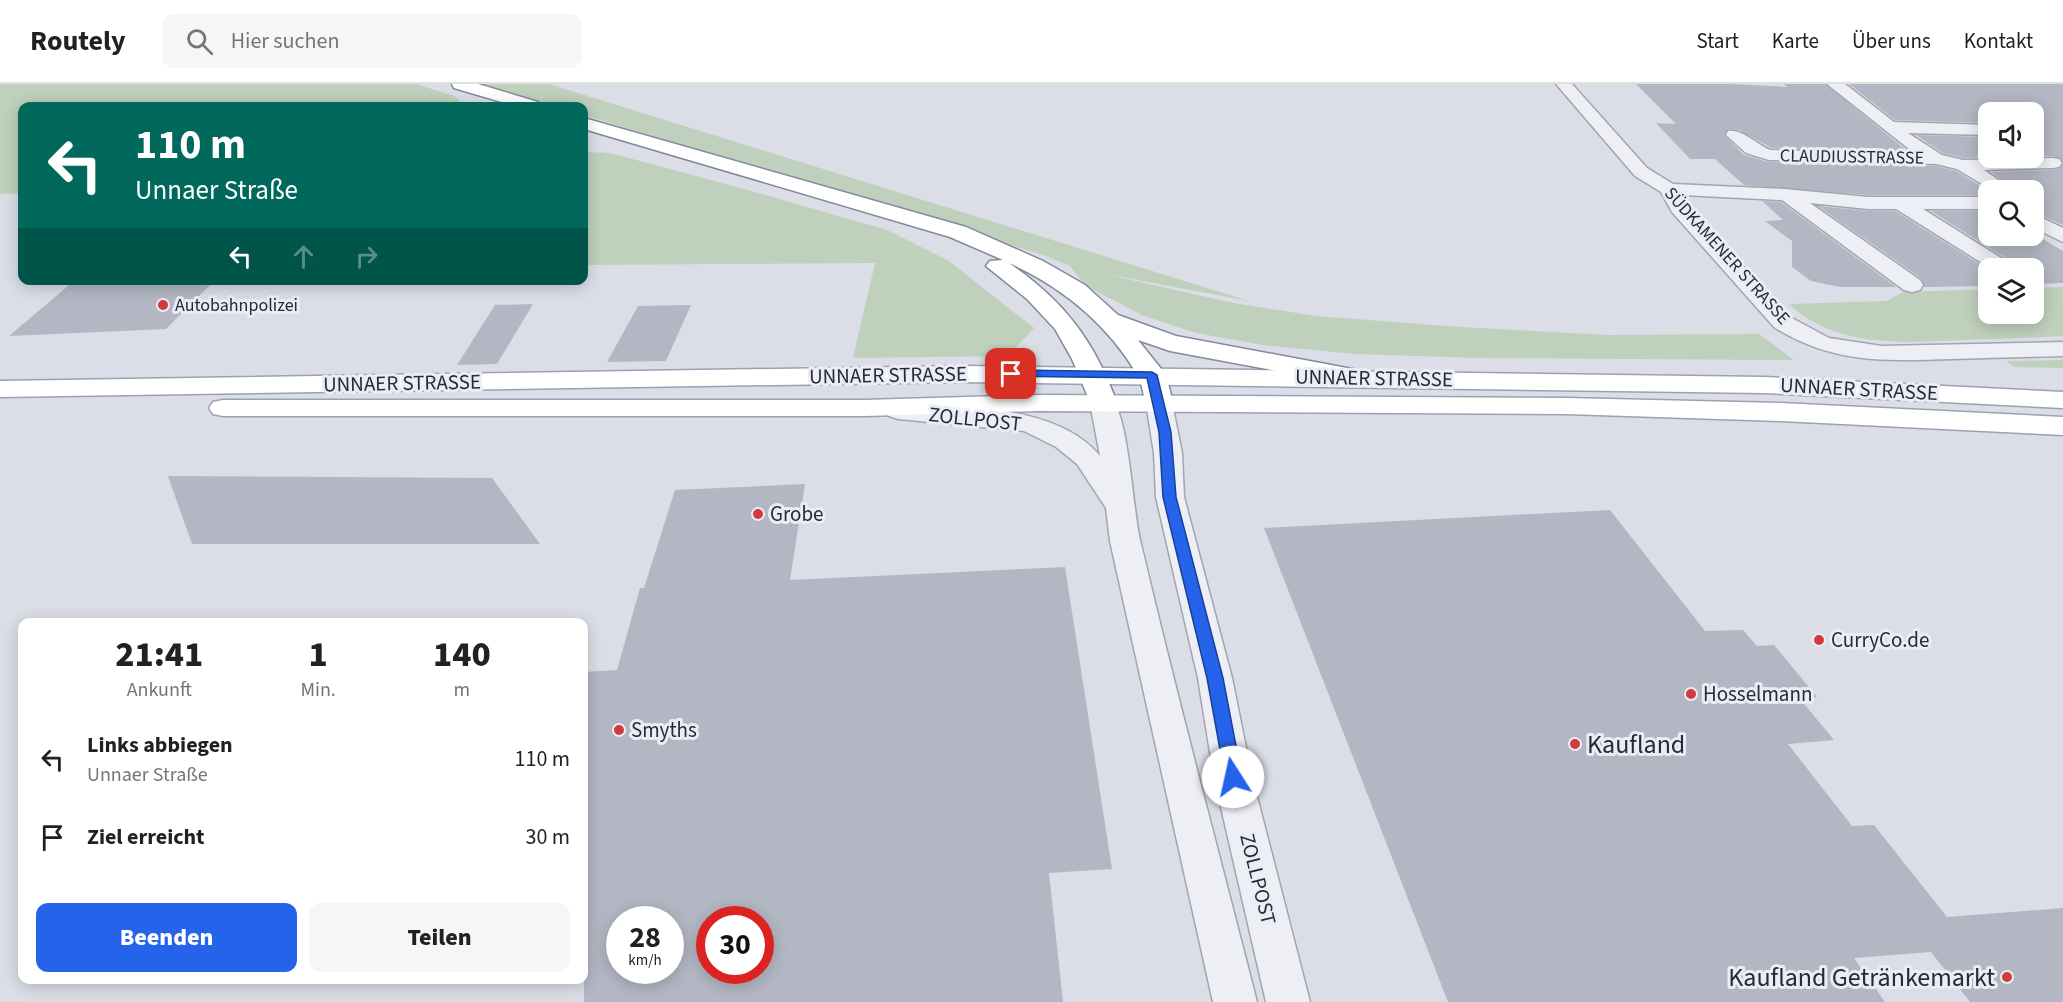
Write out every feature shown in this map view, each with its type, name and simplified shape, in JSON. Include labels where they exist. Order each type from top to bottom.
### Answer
[{"type":"main road","points":[[452,85],[493,102]]},
{"type":"main road","points":[[452,85],[517,102]]},
{"type":"main road","points":[[588,124],[958,232],[1035,266],[1076,290],[1109,320],[1156,389]]},
{"type":"main road","points":[[588,135],[937,236],[977,252],[1024,284],[1064,321],[1084,353],[1103,403]]},
{"type":"main road","points":[[1109,320],[1170,343],[1363,379]]},
{"type":"main road","name":"UNNAER STRASSE","points":[[0,389],[941,374],[1092,374],[1156,389],[1792,412],[2063,426]]},
{"type":"main road","name":"UNNAER STRASSE","points":[[0,408],[865,408],[1103,403],[1156,389],[1363,379],[1764,385],[2063,400]]},
{"type":"street","name":"SÜDKAMENER STRASSE","points":[[1563,84],[1641,172],[1669,189],[1679,208],[1782,322],[1811,339],[1856,353]]},
{"type":"street","name":"CLAUDIUSSTRASSE","points":[[1835,84],[1935,159]]},
{"type":"street","name":"CLAUDIUSSTRASSE","points":[[1890,127],[1978,130]]},
{"type":"street","name":"CLAUDIUSSTRASSE","points":[[1734,135],[1752,149],[1769,155],[1935,159],[1963,165],[2053,163]]},
{"type":"street","name":"CLAUDIUSSTRASSE","points":[[1769,155],[1789,181],[1912,285]]},
{"type":"street","name":"CLAUDIUSSTRASSE","points":[[1963,165],[1988,180]]},
{"type":"street","name":"CLAUDIUSSTRASSE","points":[[1669,189],[1789,181],[1822,199],[1978,202]]},
{"type":"street","points":[[1899,202],[1988,258]]},
{"type":"street","points":[[2044,217],[2063,236]]},
{"type":"street","name":"UNNAER STRASSE","points":[[1856,353],[2063,349]]},
{"type":"street","name":"ZOLLPOST","points":[[1156,389],[1168,453],[1170,497],[1215,678],[1233,777],[1288,1002]]},
{"type":"street","name":"ZOLLPOST","points":[[1103,403],[1110,433],[1119,508],[1235,1002]]},
{"type":"street","name":"ZOLLPOST","points":[[865,408],[1031,424],[1065,441],[1088,459],[1119,508]]},
{"type":"green space","points":[[0,84],[416,84],[454,96],[461,102],[18,102],[18,193],[0,194]]},
{"type":"green space","points":[[480,84],[549,84],[1249,301],[1100,273],[1233,303],[1316,316],[1460,327],[1607,335],[1759,334],[1794,360],[1479,358],[1355,354],[1263,345],[1196,333],[1142,315],[1086,286],[1070,266],[1043,255],[588,116],[588,102],[541,102]]},
{"type":"green space","points":[[588,152],[610,153],[887,230],[949,261],[1034,328],[1008,356],[853,358],[875,263],[588,265]]},
{"type":"green space","points":[[2063,287],[2063,336],[1917,342],[1871,340],[1828,329],[1789,304],[1887,301],[1903,292],[1978,289],[1978,324],[2044,324],[2044,288]]},
{"type":"green space","points":[[2063,360],[2063,368],[2014,367],[2006,361]]},
{"type":"building","points":[[1636,84],[1732,84],[1787,87],[1784,84],[1825,84],[1907,151],[1772,148],[1739,130],[1728,129],[1724,135],[1744,155],[1768,162],[1936,166],[1956,171],[1978,184],[1978,195],[1868,195],[1744,185],[1715,159],[1690,159],[1656,123],[1676,124]]},
{"type":"building","points":[[1849,84],[2063,84],[2063,161],[2053,156],[2044,156],[2044,102],[1978,102],[1978,123],[1895,120]]},
{"type":"building","points":[[1916,135],[1978,137],[1978,157],[1963,158],[1943,153]]},
{"type":"building","points":[[2063,165],[2063,225],[2044,216],[2044,180],[2002,180],[1991,172],[2053,170]]},
{"type":"building","points":[[1762,201],[1781,202],[1896,287],[1840,287],[1811,281],[1792,267],[1792,241],[1765,221],[1783,220]]},
{"type":"building","points":[[1818,206],[1895,211],[1978,263],[1978,286],[1924,287],[1921,278]]},
{"type":"building","points":[[1931,211],[1978,211],[1978,241]]},
{"type":"building","points":[[2044,240],[2063,251],[2063,283],[2044,284],[2044,258],[2005,258],[1986,246],[2044,246]]},
{"type":"building","points":[[69,285],[210,285],[166,329],[9,336]]},
{"type":"building","points":[[533,304],[497,364],[457,365],[495,305]]},
{"type":"building","points":[[691,305],[666,361],[607,362],[638,306]]},
{"type":"building","points":[[168,476],[492,478],[540,544],[192,544]]},
{"type":"building","points":[[805,484],[790,580],[1065,567],[1112,869],[1049,873],[1063,1002],[584,1002],[584,984],[588,984],[588,672],[617,670],[640,588],[644,588],[675,490]]},
{"type":"building","points":[[1610,510],[1705,631],[1743,630],[1757,646],[1774,645],[1817,697],[1800,699],[1834,740],[1788,744],[1852,826],[1874,825],[1947,917],[2063,908],[2063,1002],[1970,1002],[1931,952],[1854,958],[1885,1002],[1448,1002],[1264,528]]},
{"type":"place","name":"Autobahnpolizei","points":[[163,305]]},
{"type":"place","name":"Grobe","points":[[758,514]]},
{"type":"place","name":"CurryCo.de","points":[[1819,640]]},
{"type":"place","name":"Hosselmann","points":[[1691,694]]},
{"type":"place","name":"Smyths","points":[[619,730]]},
{"type":"place","name":"Kaufland","points":[[1575,744]]},
{"type":"place","name":"Kaufland Getränkemarkt","points":[[2007,977]]},
{"type":"route","points":[[1011,374],[1152,375],[1165,432],[1170,497],[1215,678],[1233,777]]}]
